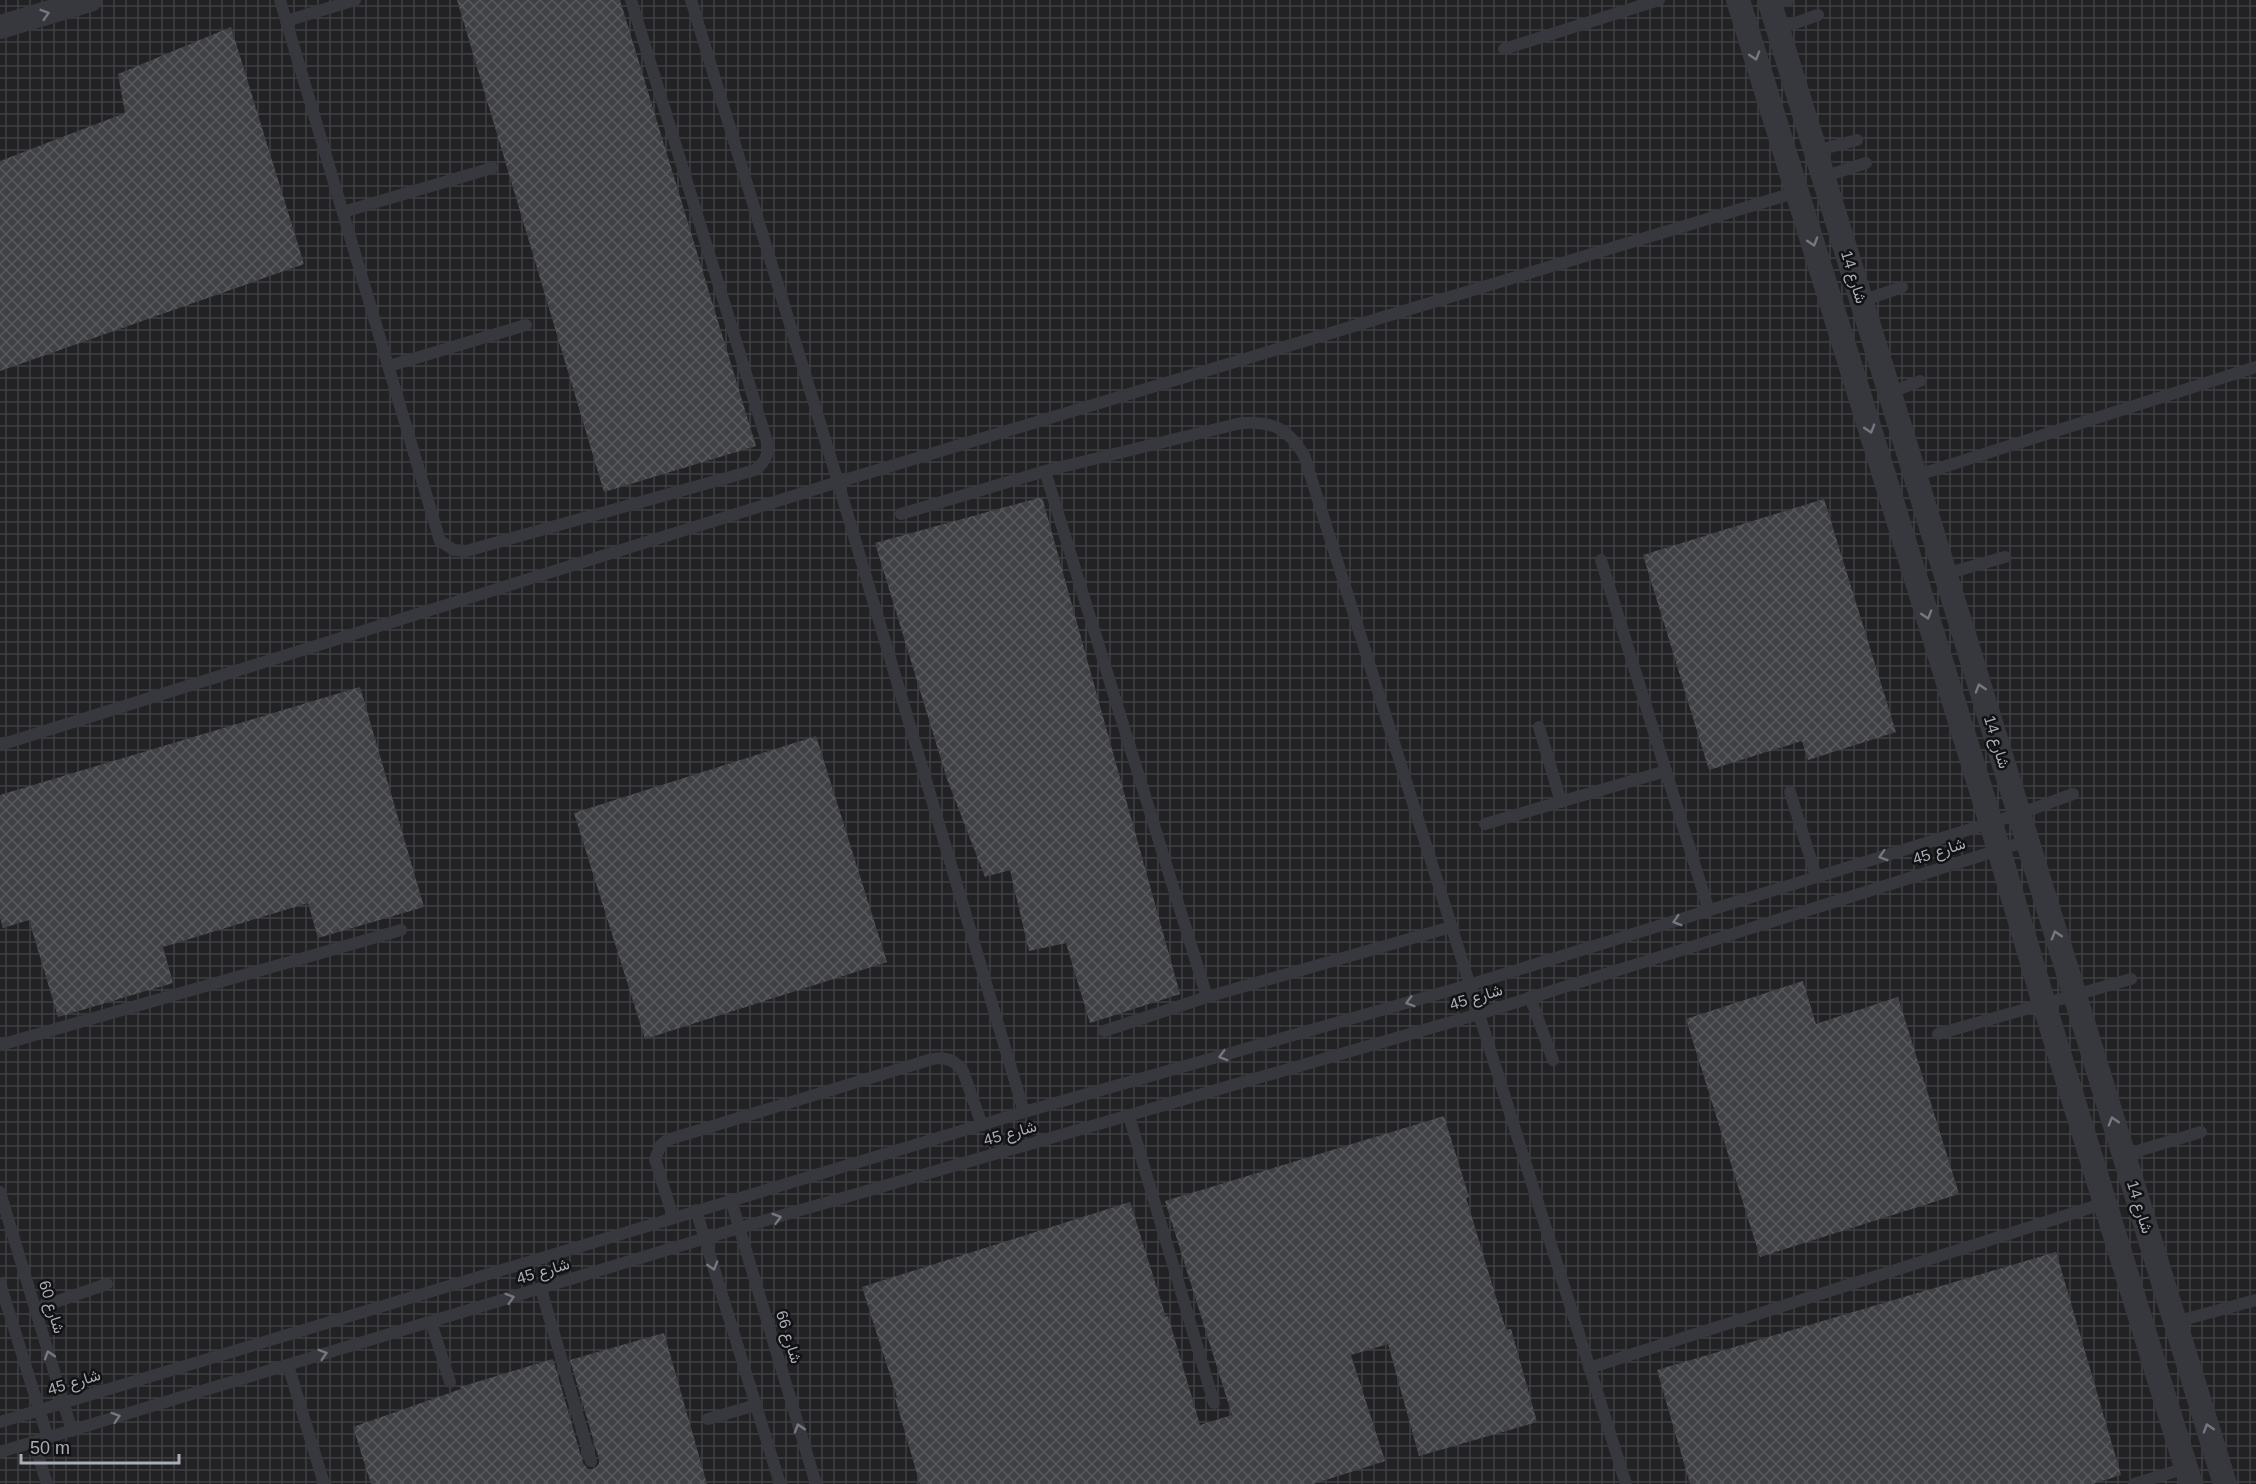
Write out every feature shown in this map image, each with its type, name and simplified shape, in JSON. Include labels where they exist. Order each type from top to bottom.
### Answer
[{"type":"street","points":[[0,27],[90,0]]},
{"type":"street","name":"شارع 14","points":[[1738,0],[1809,163],[1862,301],[2225,1484]]},
{"type":"street","name":"شارع 14","points":[[1776,2],[1778,29],[1809,163],[1797,192],[1999,849],[2188,1476]]},
{"type":"lane","points":[[280,0],[441,541],[454,550],[466,551],[755,470],[763,464],[768,454],[768,445],[631,0]]},
{"type":"lane","points":[[286,21],[355,0]]},
{"type":"lane","points":[[691,0],[838,482],[1024,1112]]},
{"type":"lane","points":[[1504,49],[1659,0]]},
{"type":"lane","points":[[1778,29],[1818,15]]},
{"type":"lane","points":[[1809,163],[1857,140]]},
{"type":"lane","points":[[1809,163],[1866,163]]},
{"type":"lane","points":[[343,212],[492,168]]},
{"type":"lane","points":[[0,745],[838,482],[1797,192]]},
{"type":"lane","points":[[1862,301],[1902,287]]},
{"type":"lane","points":[[389,366],[526,325]]},
{"type":"lane","points":[[1915,476],[2256,367]]},
{"type":"lane","points":[[1889,393],[1920,381]]},
{"type":"lane","points":[[902,514],[1045,471],[1241,423],[1260,422],[1279,428],[1294,439],[1304,455],[1626,1484]]},
{"type":"lane","points":[[1045,471],[1207,997]]},
{"type":"lane","points":[[1945,574],[2006,557]]},
{"type":"lane","points":[[1601,560],[1709,911]]},
{"type":"lane","points":[[1539,727],[1561,802]]},
{"type":"lane","points":[[1485,824],[1666,771]]},
{"type":"lane","points":[[1790,792],[1816,876]]},
{"type":"lane","name":"شارع 45","points":[[0,1422],[1024,1112],[1469,985],[1991,823],[2073,794]]},
{"type":"lane","name":"شارع 45","points":[[0,1452],[739,1228],[1479,1014],[2027,841]]},
{"type":"lane","points":[[1104,1031],[1207,997],[1451,927]]},
{"type":"lane","points":[[0,1045],[401,930]]},
{"type":"lane","points":[[1938,1034],[2131,979]]},
{"type":"lane","points":[[1530,997],[1553,1060]]},
{"type":"lane","points":[[673,1217],[655,1159],[661,1145],[667,1140],[936,1058],[952,1060],[963,1071],[982,1125]]},
{"type":"lane","points":[[1129,1116],[1214,1403]]},
{"type":"lane","points":[[2124,1155],[2201,1132]]},
{"type":"lane","name":"شارع 60","points":[[0,1192],[72,1431]]},
{"type":"lane","name":"شارع 66","points":[[731,1200],[816,1484]]},
{"type":"lane","points":[[1589,1368],[2105,1203]]},
{"type":"lane","points":[[696,1210],[780,1484]]},
{"type":"lane","points":[[0,1283],[48,1438]]},
{"type":"lane","points":[[35,1309],[107,1284]]},
{"type":"lane","points":[[541,1289],[591,1461]]},
{"type":"lane","points":[[2175,1322],[2256,1300]]},
{"type":"lane","points":[[431,1322],[450,1382]]},
{"type":"lane","points":[[288,1365],[324,1484]]},
{"type":"lane","points":[[708,1419],[756,1405]]},
{"type":"lane","points":[[34,1442],[47,1484]]},
{"type":"lane","points":[[2134,1484],[2188,1476]]},
{"type":"shaded area","points":[[0,0],[2256,0],[2256,1484],[0,1484]]},
{"type":"building","points":[[457,0],[620,0],[756,446],[604,492]]},
{"type":"building","points":[[231,27],[304,264],[0,371],[0,161],[125,113],[118,74]]},
{"type":"building","points":[[1042,497],[1180,994],[1090,1023],[1066,943],[1029,951],[1010,870],[985,877],[947,779],[875,543]]},
{"type":"building","points":[[1824,499],[1896,732],[1808,760],[1802,741],[1709,770],[1643,555]]},
{"type":"building","points":[[360,687],[424,907],[318,938],[308,903],[163,947],[173,983],[58,1017],[29,920],[3,928],[0,918],[0,795]]},
{"type":"building","points":[[816,736],[887,962],[645,1039],[574,813]]},
{"type":"building","points":[[1803,981],[1816,1024],[1898,997],[1959,1194],[1760,1257],[1686,1019]]},
{"type":"building","points":[[1444,1116],[1506,1330],[1511,1329],[1537,1422],[1419,1456],[1388,1344],[1351,1355],[1385,1461],[1313,1484],[920,1484],[895,1398],[897,1397],[862,1287],[1130,1202],[1166,1317],[1168,1316],[1200,1425],[1232,1415],[1165,1201]]},
{"type":"building","points":[[2056,1252],[2121,1475],[2092,1484],[1690,1484],[1657,1370]]},
{"type":"building","points":[[664,1333],[707,1484],[371,1484],[353,1427],[461,1389],[460,1387],[553,1359],[583,1463],[588,1469],[594,1469],[599,1464],[599,1459],[570,1360]]}]
